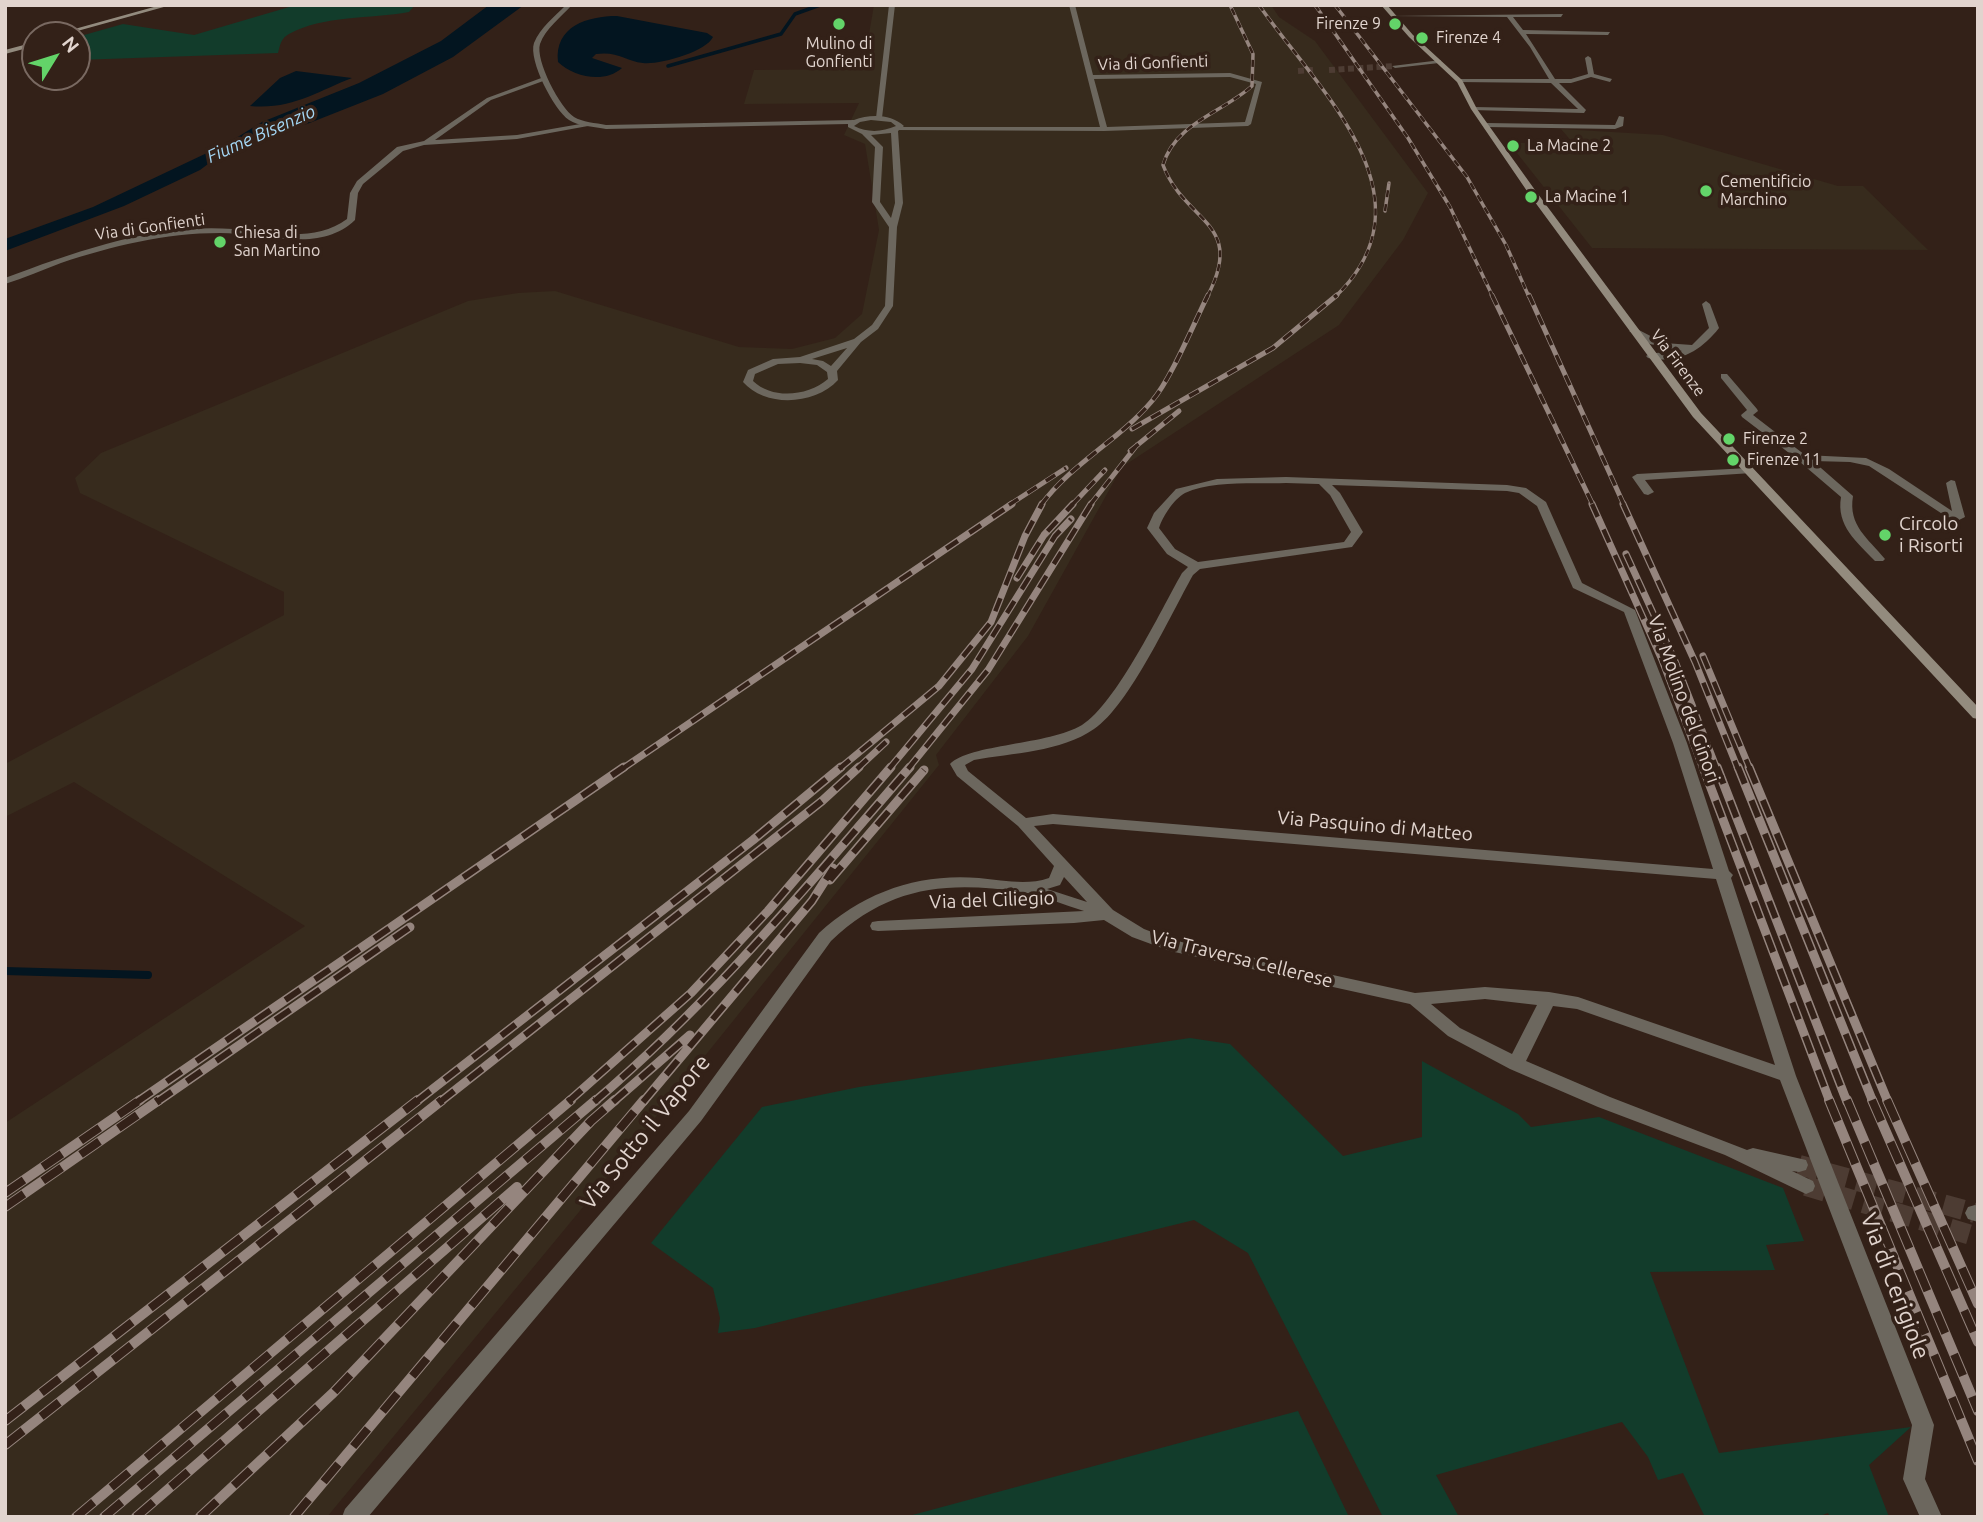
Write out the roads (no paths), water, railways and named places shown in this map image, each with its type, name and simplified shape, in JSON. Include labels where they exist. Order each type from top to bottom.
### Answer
[{"type":"main road","points":[[91,26],[168,5]]},
{"type":"main road","points":[[91,29],[179,5]]},
{"type":"main road","name":"Via Firenze","points":[[1384,5],[1460,81],[1474,109],[1664,373],[1745,468],[1978,715]]},
{"type":"street","points":[[569,5],[536,47],[534,61],[568,116],[586,125]]},
{"type":"street","points":[[879,118],[892,5]]},
{"type":"street","points":[[1072,5],[1091,77]]},
{"type":"street","points":[[1474,109],[1584,111],[1553,81],[1508,15]]},
{"type":"street","points":[[1393,16],[1561,15]]},
{"type":"street","points":[[1522,32],[1608,33]]},
{"type":"street","points":[[1588,58],[1591,75]]},
{"type":"street","points":[[1395,66],[1439,61]]},
{"type":"street","points":[[1313,70],[1329,69]]},
{"type":"street","points":[[1284,72],[1298,71]]},
{"type":"street","name":"Via di Gonfienti","points":[[5,281],[80,252],[134,240],[192,232],[292,236],[339,229],[351,220],[354,193],[359,183],[395,152],[424,143],[517,137],[586,125],[854,126],[879,118],[897,127],[998,130],[1055,127],[1104,129],[1248,124],[1260,85],[1254,79],[1230,75],[1091,77],[1104,129]]},
{"type":"street","points":[[1460,81],[1571,81],[1591,75],[1610,80]]},
{"type":"street","name":"Via di Gonfienti","points":[[424,143],[489,99],[544,79]]},
{"type":"street","points":[[1486,125],[1615,127],[1620,125],[1622,117]]},
{"type":"street","points":[[1087,118],[1101,118]]},
{"type":"street","name":"Via di Gonfienti","points":[[854,126],[864,132],[897,127],[1060,119]]},
{"type":"street","points":[[998,130],[1006,125],[1006,121]]},
{"type":"street","points":[[832,371],[858,340],[875,327],[888,306],[893,227],[899,203],[897,127]]},
{"type":"street","points":[[864,132],[879,147],[876,202],[893,227]]},
{"type":"street","points":[[1651,355],[1671,357],[1704,341],[1714,328],[1706,304]]},
{"type":"street","points":[[1634,331],[1654,343],[1685,351]]},
{"type":"street","points":[[800,360],[820,363],[832,371],[834,375],[829,385],[797,395],[769,394],[748,382],[751,372],[765,364],[800,360],[858,340]]},
{"type":"street","points":[[1664,373],[1685,351]]},
{"type":"street","points":[[1724,376],[1753,411],[1746,415],[1801,459],[1821,471],[1847,496],[1843,511],[1847,522],[1879,559]]},
{"type":"street","points":[[1648,492],[1637,477],[1745,468],[1801,459],[1864,461],[1914,489],[1948,516],[1959,517],[1951,482]]},
{"type":"street","name":"Via Molino del Ginori","points":[[1197,566],[1181,562],[1169,551],[1153,528],[1158,515],[1180,491],[1217,482],[1322,482],[1507,488],[1535,497],[1542,504],[1577,585],[1629,610],[1680,743],[1725,875],[1787,1076]]},
{"type":"street","points":[[1197,566],[1348,545],[1357,533],[1334,494],[1322,482]]},
{"type":"street","name":"Via Traversa Cellerese","points":[[1197,566],[1188,573],[1118,695],[1090,726],[1061,737],[962,760],[957,764],[962,774],[1023,823],[1107,914],[1138,933],[1170,945],[1415,999],[1485,993],[1578,1003],[1787,1076]]},
{"type":"street","name":"Via Pasquino di Matteo","points":[[1023,823],[1053,819],[1725,875]]},
{"type":"street","name":"Via Sotto il Vapore","points":[[1026,888],[1045,886],[1055,881],[1062,864]]},
{"type":"street","name":"Via Sotto il Vapore","points":[[353,1517],[695,1116],[825,937],[842,919],[894,891],[922,883],[951,880],[1026,888],[1107,914]]},
{"type":"street","name":"Via del Ciliegio","points":[[878,926],[1074,918],[1107,914]]},
{"type":"street","points":[[1516,1064],[1549,998]]},
{"type":"street","name":"Via Traversa Cellerese","points":[[1415,999],[1454,1032],[1516,1064],[1604,1102],[1731,1150],[1806,1186]]},
{"type":"street","name":"Via di Cerigiole","points":[[1787,1076],[1923,1425],[1914,1479],[1931,1517]]},
{"type":"street","name":"Via Traversa Cellerese","points":[[1731,1150],[1799,1165]]},
{"type":"water","points":[[489,5],[524,5],[453,57],[383,94],[307,124],[266,131],[216,158],[200,170],[124,206],[5,251],[5,239],[93,207],[228,143],[262,122],[359,83],[441,41]]},
{"type":"water","points":[[617,16],[707,33],[713,37],[701,48],[660,62],[643,63],[616,55],[596,54],[592,58],[622,68],[607,76],[581,75],[558,62],[561,40],[567,32],[585,21]]},
{"type":"water","points":[[296,71],[352,78],[292,102],[250,106],[280,78]]},
{"type":"waterway","points":[[668,66],[781,34],[795,14],[820,5]]},
{"type":"waterway","points":[[5,971],[148,975]]},
{"type":"tunnel","points":[[1329,70],[1395,66]]},
{"type":"tunnel","points":[[1298,71],[1313,70]]},
{"type":"tunnel","points":[[1799,1165],[1975,1213]]},
{"type":"tunnel","points":[[1806,1186],[1978,1237]]},
{"type":"railway","points":[[1207,297],[1217,272],[1220,253],[1216,237],[1173,184],[1163,165],[1169,151],[1189,129],[1252,86],[1253,54],[1230,5]]},
{"type":"railway","points":[[1259,5],[1336,108],[1358,145],[1372,183],[1375,221],[1364,259],[1336,296]]},
{"type":"railway","points":[[1315,5],[1408,138],[1450,207],[1493,297]]},
{"type":"railway","points":[[1335,5],[1467,177],[1506,245],[1529,297]]},
{"type":"railway","points":[[1385,211],[1389,183]]},
{"type":"railway","points":[[1041,505],[1066,477],[1125,428],[1152,401],[1174,365],[1208,295]]},
{"type":"railway","points":[[1492,295],[1593,505]]},
{"type":"railway","points":[[1529,295],[1624,505]]},
{"type":"railway","points":[[1132,429],[1273,348],[1336,296]]},
{"type":"railway","points":[[1136,446],[1179,411]]},
{"type":"railway","points":[[1090,505],[1136,446]]},
{"type":"railway","points":[[1130,451],[1136,446]]},
{"type":"railway","points":[[1009,505],[1066,468]]},
{"type":"railway","points":[[1072,505],[1105,470]]},
{"type":"railway","points":[[622,769],[1012,504]]},
{"type":"railway","points":[[839,769],[939,686],[991,622],[1025,536],[1042,504]]},
{"type":"railway","points":[[1017,578],[1044,535],[1073,504]]},
{"type":"railway","points":[[908,769],[988,670],[1091,504]]},
{"type":"railway","points":[[1592,504],[1662,660],[1703,769]]},
{"type":"railway","points":[[1623,504],[1695,662],[1738,769]]},
{"type":"railway","points":[[889,769],[972,669],[1055,536],[1071,519]]},
{"type":"railway","points":[[1626,554],[1675,661],[1717,769]]},
{"type":"railway","points":[[1703,656],[1750,769]]},
{"type":"railway","points":[[857,769],[886,742]]},
{"type":"railway","points":[[137,1102],[624,767]]},
{"type":"railway","points":[[416,1102],[753,840],[841,767]]},
{"type":"railway","points":[[440,1102],[822,801],[859,767]]},
{"type":"railway","points":[[568,1102],[691,993],[768,911],[891,767]]},
{"type":"railway","points":[[594,1102],[637,1064],[719,983],[797,898],[910,767]]},
{"type":"railway","points":[[1703,767],[1830,1102]]},
{"type":"railway","points":[[1717,767],[1847,1102]]},
{"type":"railway","points":[[1738,767],[1873,1102]]},
{"type":"railway","points":[[1749,767],[1888,1102]]},
{"type":"railway","points":[[830,880],[924,770]]},
{"type":"railway","points":[[643,1102],[812,901],[833,868]]},
{"type":"railway","points":[[157,1102],[410,927]]},
{"type":"railway","points":[[613,1102],[690,1035]]},
{"type":"railway","points":[[5,1193],[140,1100]]},
{"type":"railway","points":[[5,1207],[159,1100]]},
{"type":"railway","points":[[5,1421],[418,1100]]},
{"type":"railway","points":[[5,1445],[442,1100]]},
{"type":"railway","points":[[76,1517],[571,1100]]},
{"type":"railway","points":[[104,1517],[596,1100]]},
{"type":"railway","points":[[200,1517],[333,1393],[591,1121],[615,1100]]},
{"type":"railway","points":[[294,1517],[644,1100]]},
{"type":"railway","points":[[1829,1100],[1978,1461]]},
{"type":"railway","points":[[1847,1100],[1978,1411]]},
{"type":"railway","points":[[1872,1100],[1978,1342]]},
{"type":"railway","points":[[1887,1100],[1978,1304]]},
{"type":"railway","points":[[136,1517],[517,1187]]},
{"type":"place","name":"Mulino di Gonfienti","points":[[839,24]]},
{"type":"place","name":"Firenze 9","points":[[1395,24]]},
{"type":"place","name":"Firenze 4","points":[[1422,38]]},
{"type":"place","name":"La Macine 2","points":[[1513,146]]},
{"type":"place","name":"Cementificio Marchino","points":[[1706,191]]},
{"type":"place","name":"La Macine 1","points":[[1531,197]]},
{"type":"place","name":"Chiesa di San Martino","points":[[220,242]]},
{"type":"place","name":"Firenze 2","points":[[1729,439]]},
{"type":"place","name":"Firenze 11","points":[[1733,460]]},
{"type":"place","name":"Circolo i Risorti","points":[[1885,535]]},
{"type":"water label","name":"Fiume Bisenzio","points":[[261,134]]}]
